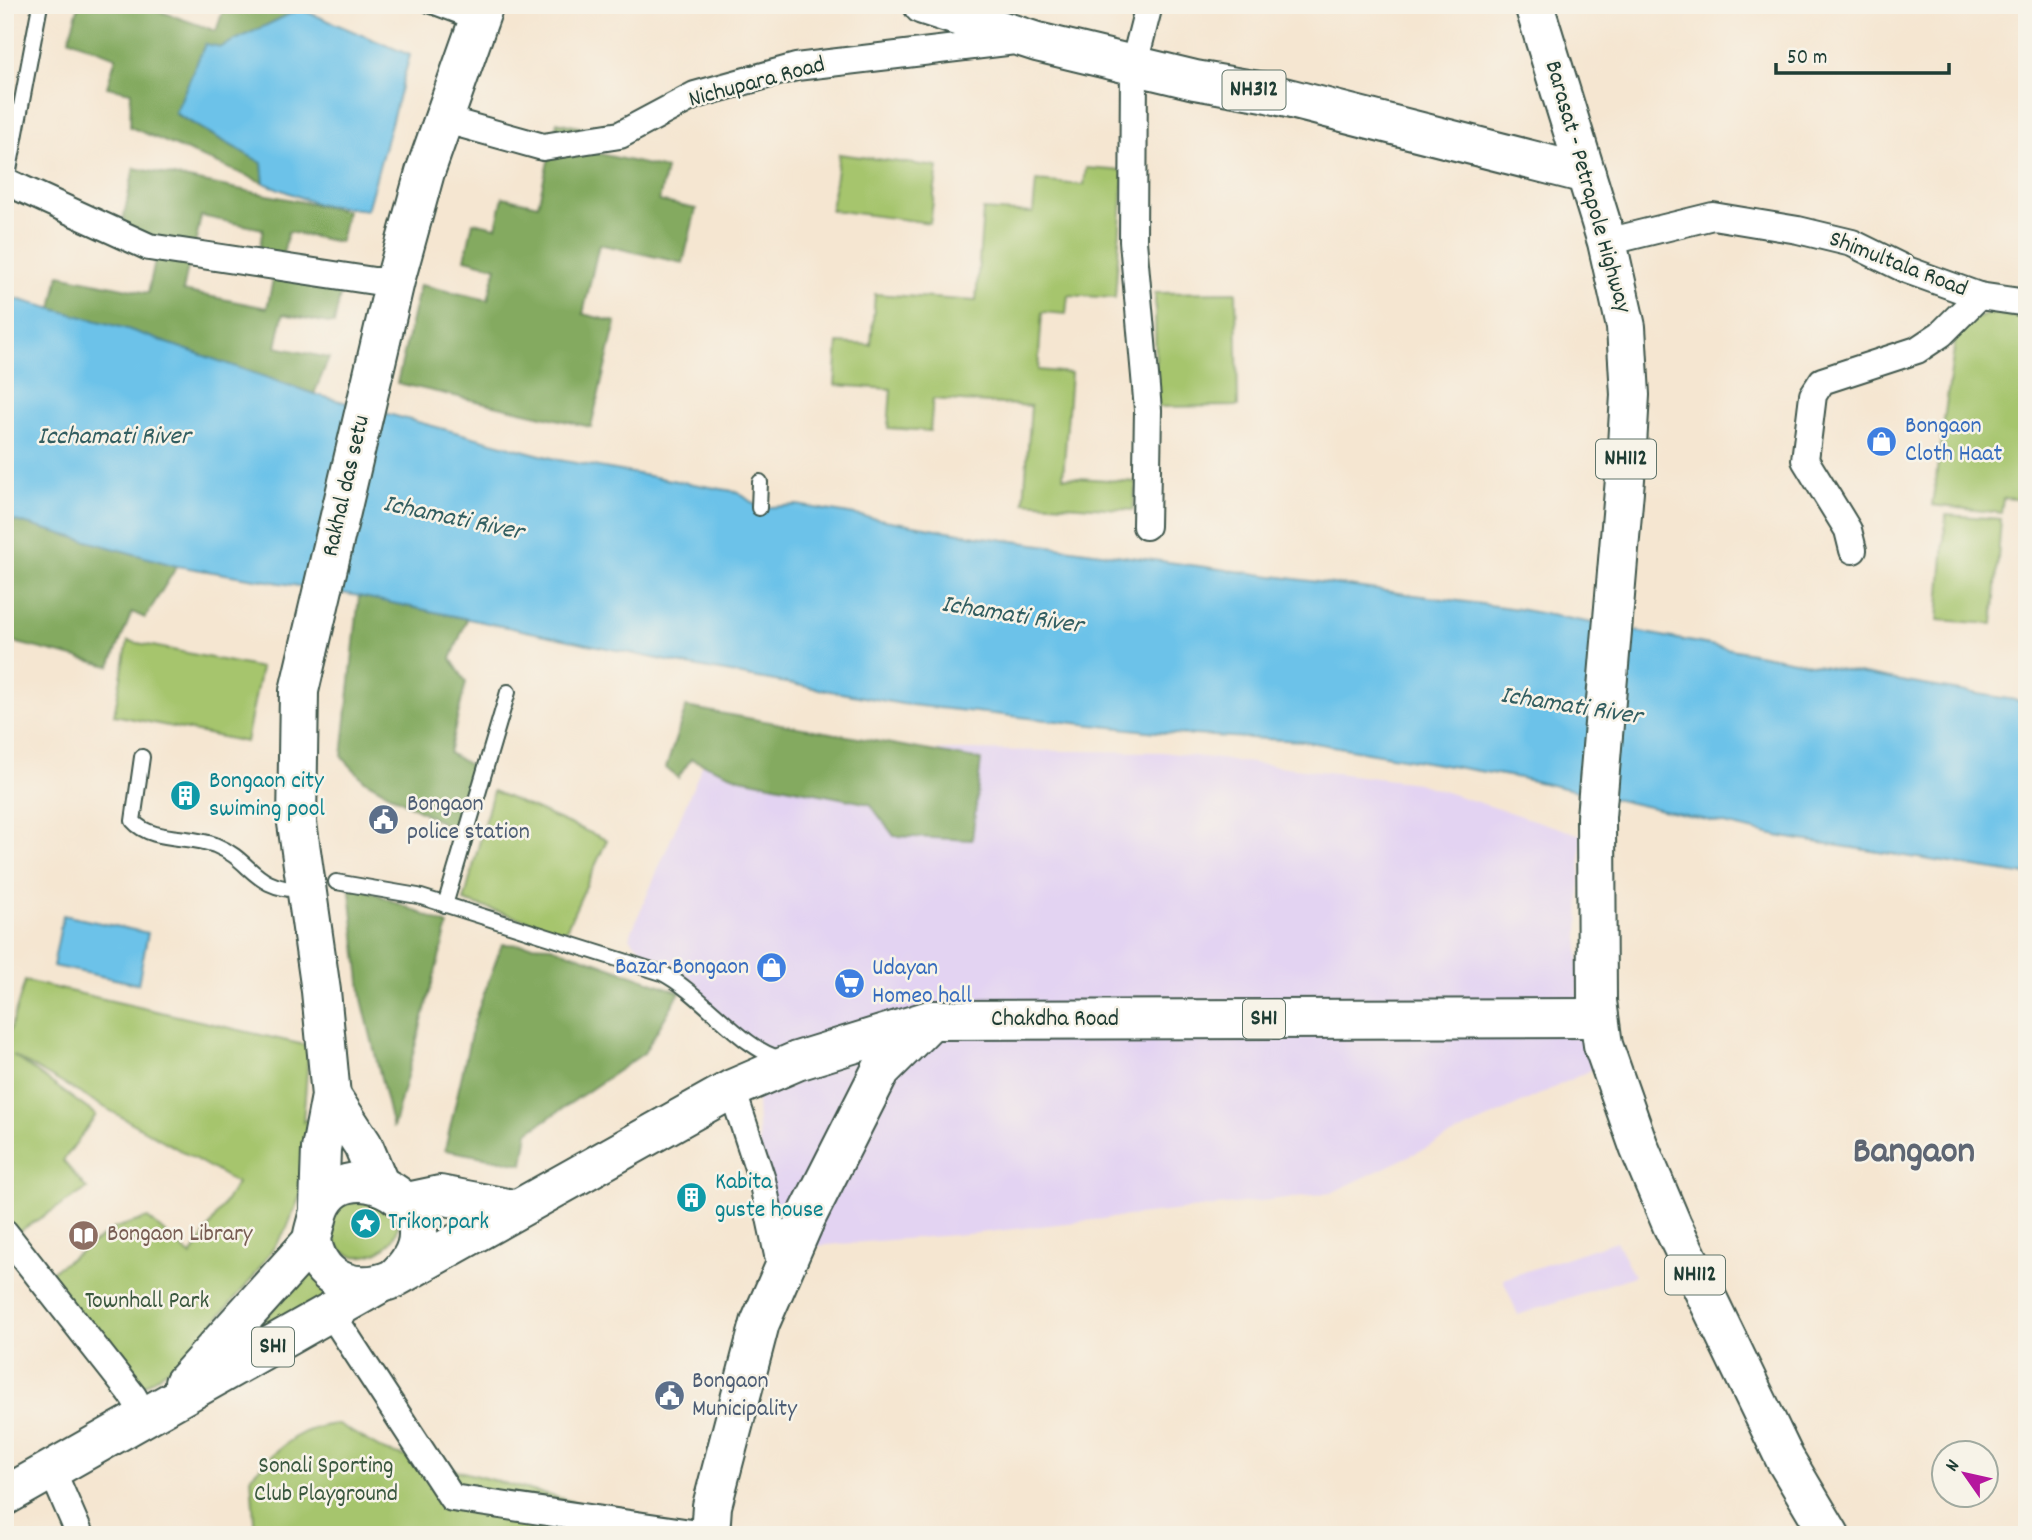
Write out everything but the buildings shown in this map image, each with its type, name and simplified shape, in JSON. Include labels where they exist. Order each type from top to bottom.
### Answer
[{"type":"main road","name":"NH312","points":[[923,5],[1037,42],[1195,80],[1264,92],[1586,174]]},
{"type":"main road","name":"Barasat - Petrapole Highway","points":[[1534,5],[1607,242],[1626,327],[1630,395],[1625,479],[1596,817],[1598,1018],[1610,1071],[1672,1226],[1785,1459],[1830,1535]]},
{"type":"main road","name":"Rakhal das setu","points":[[331,1096],[321,991],[320,886],[298,823],[299,691],[394,285],[425,172],[446,120],[481,14]]},
{"type":"main road","name":"Chakdha Road","points":[[5,1496],[155,1409],[732,1088],[797,1060],[930,1020],[1598,1018]]},
{"type":"main road","points":[[708,1535],[712,1506],[760,1323],[806,1218],[881,1070],[930,1020]]},
{"type":"main road","points":[[331,1096],[393,1193]]},
{"type":"main road","points":[[331,1096],[321,1149],[316,1224],[317,1258],[327,1272],[342,1283],[359,1287],[385,1283]]},
{"type":"main road","name":"Chakdha Road","points":[[155,1409],[316,1224],[330,1194],[345,1185],[362,1181],[393,1193],[440,1195],[513,1209]]},
{"type":"main road","name":"Chakdha Road","points":[[385,1283],[406,1268],[418,1235],[415,1218],[393,1193]]},
{"type":"street","points":[[1146,526],[1148,410],[1133,240],[1134,64],[1149,5]]},
{"type":"street","name":"Nichupara Road","points":[[446,120],[543,148],[620,135],[695,95],[796,68],[995,43],[1037,42]]},
{"type":"street","points":[[6,187],[149,247],[394,285]]},
{"type":"street","name":"Shimultala Road","points":[[1607,242],[1713,216],[1798,230],[1852,243],[1907,271],[1979,296],[2027,303]]},
{"type":"street","points":[[1853,550],[1848,530],[1805,460],[1813,395],[1822,381],[1917,350],[1941,334],[1979,296]]},
{"type":"street","points":[[732,1088],[762,1180],[782,1274]]},
{"type":"street","points":[[5,1233],[133,1396],[155,1409]]},
{"type":"street","points":[[331,1313],[452,1498],[708,1535]]},
{"type":"street","points":[[51,1468],[80,1535]]},
{"type":"lane","points":[[6,187],[40,5]]},
{"type":"lane","points":[[429,5],[481,14]]},
{"type":"lane","points":[[760,508],[761,482]]},
{"type":"lane","points":[[445,905],[508,692]]},
{"type":"lane","points":[[142,757],[132,821],[141,830],[210,843],[223,849],[265,882],[282,890],[320,886],[418,896],[663,973],[688,989],[764,1054],[797,1060]]},
{"type":"shaded area","points":[[962,750],[1162,752],[1417,783],[1581,835],[1578,993],[1593,1069],[1331,1193],[979,1233],[763,1250],[755,1049],[629,938],[707,754]]},
{"type":"shaded area","points":[[1616,1241],[1634,1276],[1518,1315],[1503,1279]]},
{"type":"green space","points":[[79,5],[142,5],[216,31],[225,5],[302,5],[300,9],[221,47],[175,114],[262,163],[264,183],[130,127],[131,92],[107,87],[116,57],[69,39]]},
{"type":"green space","points":[[557,122],[587,129],[583,150],[666,169],[659,201],[696,209],[683,263],[599,244],[583,314],[616,322],[591,427],[397,383],[420,285],[488,300],[496,267],[465,259],[473,222],[496,227],[503,197],[538,205]]},
{"type":"green space","points":[[839,154],[938,167],[930,223],[831,210]]},
{"type":"green space","points":[[134,168],[347,211],[340,242],[288,232],[280,268],[343,281],[334,324],[283,314],[276,347],[329,358],[314,394],[124,328],[52,309],[59,275],[148,293],[156,256],[189,262],[183,291],[267,308],[277,261],[258,257],[263,229],[201,216],[195,245],[121,230]]},
{"type":"green space","points":[[1086,168],[1124,171],[1115,298],[1068,295],[1066,314],[1042,312],[1038,370],[1071,373],[1063,477],[1136,482],[1133,510],[1024,502],[1031,406],[933,399],[930,431],[888,428],[891,389],[835,385],[838,343],[871,345],[875,294],[976,301],[983,210],[1033,213],[1036,181],[1084,185]]},
{"type":"green space","points":[[1236,292],[1238,406],[1156,407],[1155,293]]},
{"type":"green space","points":[[1989,313],[2027,318],[2027,500],[2003,498],[2001,513],[1932,505],[1957,328]]},
{"type":"green space","points":[[1946,515],[2001,519],[1993,624],[1938,620]]},
{"type":"green space","points":[[5,518],[177,566],[145,618],[132,612],[110,666],[5,640]]},
{"type":"green space","points":[[359,596],[467,619],[451,659],[466,682],[449,753],[473,767],[460,833],[364,780],[342,757]]},
{"type":"green space","points":[[128,641],[261,668],[246,742],[114,715]]},
{"type":"green space","points":[[686,707],[981,760],[972,840],[894,836],[870,804],[740,778],[691,759],[678,778],[666,768]]},
{"type":"green space","points":[[493,791],[607,840],[565,932],[464,901]]},
{"type":"green space","points":[[349,882],[448,925],[393,1128],[362,999]]},
{"type":"green space","points":[[502,944],[551,946],[680,992],[644,1053],[528,1132],[523,1164],[445,1150],[474,1021]]},
{"type":"green space","name":"Townhall Park","points":[[25,981],[309,1046],[303,1122],[316,1114],[316,1157],[287,1228],[252,1279],[180,1361],[135,1392],[45,1276],[115,1228],[148,1218],[191,1256],[237,1183],[13,1055],[96,1115],[63,1161],[87,1189],[18,1232],[5,1218],[5,1046]]},
{"type":"green space","name":"Trikon park","points":[[382,1195],[398,1227],[393,1238],[386,1247],[376,1253],[354,1256],[345,1252],[337,1245],[333,1234],[336,1206]]},
{"type":"green space","points":[[305,1264],[339,1293],[238,1357]]},
{"type":"green space","name":"Sonali Sporting Club Playground","points":[[338,1424],[385,1451],[696,1535],[255,1535],[251,1476],[280,1448],[300,1434]]},
{"type":"water","points":[[300,9],[410,55],[367,210],[317,204],[264,183],[262,163],[175,113],[205,44],[221,47]]},
{"type":"water","name":"Icchamati River","points":[[5,296],[124,328],[314,394],[559,460],[738,492],[759,508],[797,505],[983,537],[1518,609],[2027,702],[2027,875],[1782,837],[1520,778],[1303,741],[1175,734],[902,704],[687,665],[359,596],[177,566],[5,518]]},
{"type":"water","points":[[63,915],[148,933],[138,984],[53,966]]},
{"type":"place","name":"Bongaon Cloth Haat","points":[[1882,441]]},
{"type":"place","name":"Bongaon city swiming pool","points":[[186,796]]},
{"type":"place","name":"Bongaon police station","points":[[384,819]]},
{"type":"place","name":"Bazar Bongaon","points":[[772,968]]},
{"type":"place","name":"Udayan Homeo hall","points":[[849,983]]},
{"type":"place","name":"Kabita guste house","points":[[692,1197]]},
{"type":"place","name":"Trikon park","points":[[365,1223]]},
{"type":"place","name":"Bongaon Library","points":[[84,1235]]},
{"type":"place","name":"Bongaon Municipality","points":[[669,1396]]},
{"type":"district","name":"Bangaon","points":[[1914,1153]]},
{"type":"water label","name":"Ichamati River","points":[[453,519]]},
{"type":"water label","name":"Ichamati River","points":[[1012,616]]},
{"type":"water label","name":"Ichamati River","points":[[1571,707]]}]
